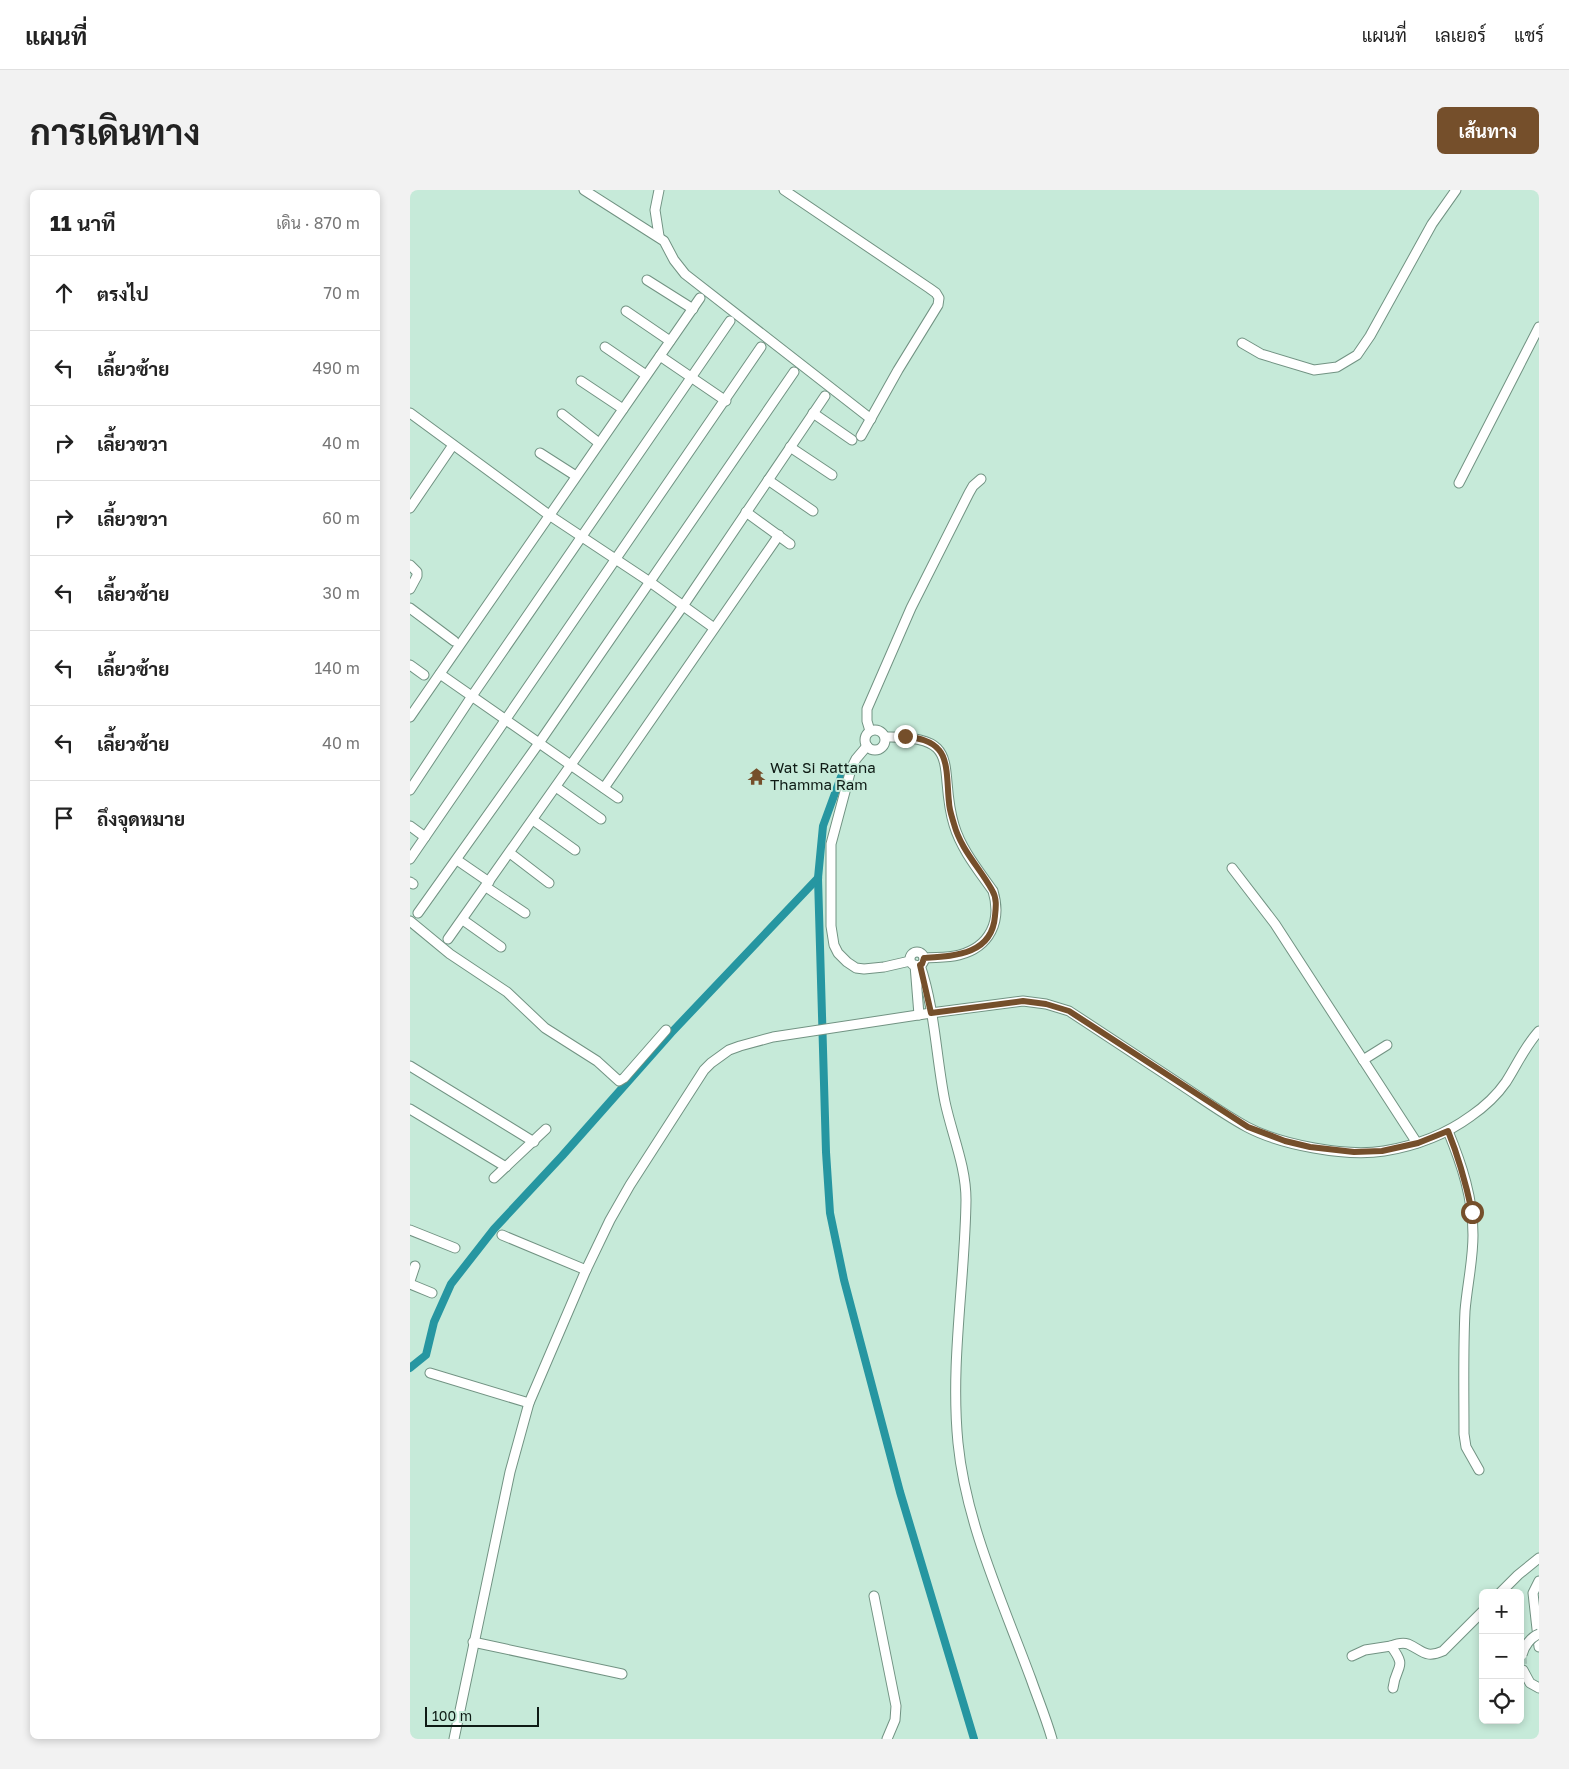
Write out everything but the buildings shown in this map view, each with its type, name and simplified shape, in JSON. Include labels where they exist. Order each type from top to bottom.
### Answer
[{"type":"street","points":[[584,190],[659,236],[685,274],[871,419]]},
{"type":"street","points":[[659,190],[655,210],[659,236]]},
{"type":"street","points":[[784,190],[929,288],[939,298],[938,305],[898,370],[871,419],[857,438],[813,413]]},
{"type":"street","points":[[1242,343],[1261,354],[1314,370],[1337,367],[1357,356],[1432,224],[1456,190]]},
{"type":"street","points":[[646,280],[693,309]]},
{"type":"street","points":[[410,717],[700,298]]},
{"type":"street","points":[[626,311],[670,342]]},
{"type":"street","points":[[410,790],[472,696],[730,321]]},
{"type":"street","points":[[1459,483],[1539,327]]},
{"type":"street","points":[[606,347],[646,375]]},
{"type":"street","points":[[410,859],[726,401],[761,347]]},
{"type":"street","points":[[660,356],[726,401]]},
{"type":"street","points":[[418,914],[539,743],[794,372]]},
{"type":"street","points":[[581,381],[623,409]]},
{"type":"street","points":[[448,939],[683,606],[825,396]]},
{"type":"street","points":[[410,413],[549,515],[650,582],[714,628]]},
{"type":"street","points":[[562,414],[599,442]]},
{"type":"street","points":[[410,508],[453,445]]},
{"type":"street","points":[[790,447],[832,475]]},
{"type":"street","points":[[540,453],[576,476]]},
{"type":"street","points":[[870,731],[867,722],[867,709],[911,608],[973,486],[981,479]]},
{"type":"street","points":[[768,480],[813,511]]},
{"type":"street","points":[[746,512],[790,544]]},
{"type":"street","points":[[604,788],[778,535]]},
{"type":"street","points":[[410,565],[417,572],[417,576],[410,589]]},
{"type":"street","points":[[410,608],[454,641]]},
{"type":"street","points":[[410,665],[424,675]]},
{"type":"street","points":[[440,674],[618,798]]},
{"type":"street","points":[[870,731],[880,731],[885,737],[884,744],[880,748],[873,749],[867,746],[865,739],[870,731]]},
{"type":"street","points":[[867,746],[856,759],[851,769],[831,844],[832,935],[838,953],[856,968],[872,969],[958,955],[976,948],[984,942],[992,930],[995,920],[995,898],[961,843],[954,826],[949,803],[944,756],[939,749],[922,739],[905,736],[885,737]]},
{"type":"street","points":[[556,787],[601,819]]},
{"type":"street","points":[[533,820],[575,850]]},
{"type":"street","points":[[410,826],[425,837]]},
{"type":"street","points":[[510,852],[549,883]]},
{"type":"street","points":[[457,860],[525,913]]},
{"type":"street","points":[[1232,868],[1275,924],[1418,1143]]},
{"type":"street","points":[[463,920],[501,947]]},
{"type":"street","points":[[410,921],[450,954],[507,992],[545,1028],[589,1056],[619,1081],[624,1078],[666,1030]]},
{"type":"street","points":[[917,962],[921,987],[931,1013],[946,1104],[965,1181],[963,1257],[955,1371],[958,1443],[964,1482],[977,1532],[1052,1739]]},
{"type":"street","points":[[918,1015],[921,987]]},
{"type":"street","points":[[454,1739],[510,1472],[529,1403],[586,1270],[610,1220],[630,1185],[704,1070],[729,1050],[773,1038],[931,1013],[1023,1001],[1046,1004],[1069,1011],[1248,1127],[1285,1141],[1310,1147],[1354,1152],[1382,1151],[1418,1143],[1448,1131],[1472,1116],[1504,1084],[1539,1031]]},
{"type":"street","points":[[1364,1060],[1386,1045]]},
{"type":"street","points":[[410,1066],[534,1142]]},
{"type":"street","points":[[410,1109],[506,1167]]},
{"type":"street","points":[[494,1178],[546,1130]]},
{"type":"street","points":[[1448,1131],[1465,1178],[1472,1212],[1471,1270],[1466,1310],[1464,1434],[1466,1447],[1479,1470]]},
{"type":"street","points":[[410,1230],[455,1248]]},
{"type":"street","points":[[502,1235],[586,1270]]},
{"type":"street","points":[[415,1266],[410,1283],[432,1293]]},
{"type":"street","points":[[430,1374],[529,1403]]},
{"type":"street","points":[[1504,1589],[1539,1558]]},
{"type":"street","points":[[1539,1580],[1533,1593],[1539,1647]]},
{"type":"street","points":[[874,1596],[896,1706],[895,1720],[887,1739]]},
{"type":"street","points":[[1352,1656],[1365,1650],[1407,1644],[1423,1653],[1436,1654],[1443,1651],[1479,1615]]},
{"type":"street","points":[[1524,1651],[1534,1636],[1539,1634]]},
{"type":"street","points":[[474,1642],[622,1674]]},
{"type":"street","points":[[1391,1646],[1400,1658],[1401,1666],[1394,1679],[1393,1688]]},
{"type":"street","points":[[1524,1672],[1530,1683],[1539,1688]]},
{"type":"waterway","points":[[842,774],[823,826],[818,878],[826,1152],[830,1213],[844,1280],[900,1492],[974,1739]]},
{"type":"waterway","points":[[410,1368],[426,1355],[434,1322],[451,1284],[494,1229],[562,1156],[671,1033],[818,878]]},
{"type":"place","name":"Wat Si Rattana Thamma Ram","points":[[756,776]]},
{"type":"route","points":[[905,736],[922,739],[931,743],[944,756],[949,803],[954,826],[961,843],[993,892],[996,905],[995,920],[989,937],[976,948],[958,955],[924,958],[920,965],[931,1013],[1023,1001],[1046,1004],[1069,1011],[1248,1127],[1285,1141],[1310,1147],[1354,1152],[1382,1151],[1418,1143],[1448,1131],[1465,1178],[1472,1212]]}]
